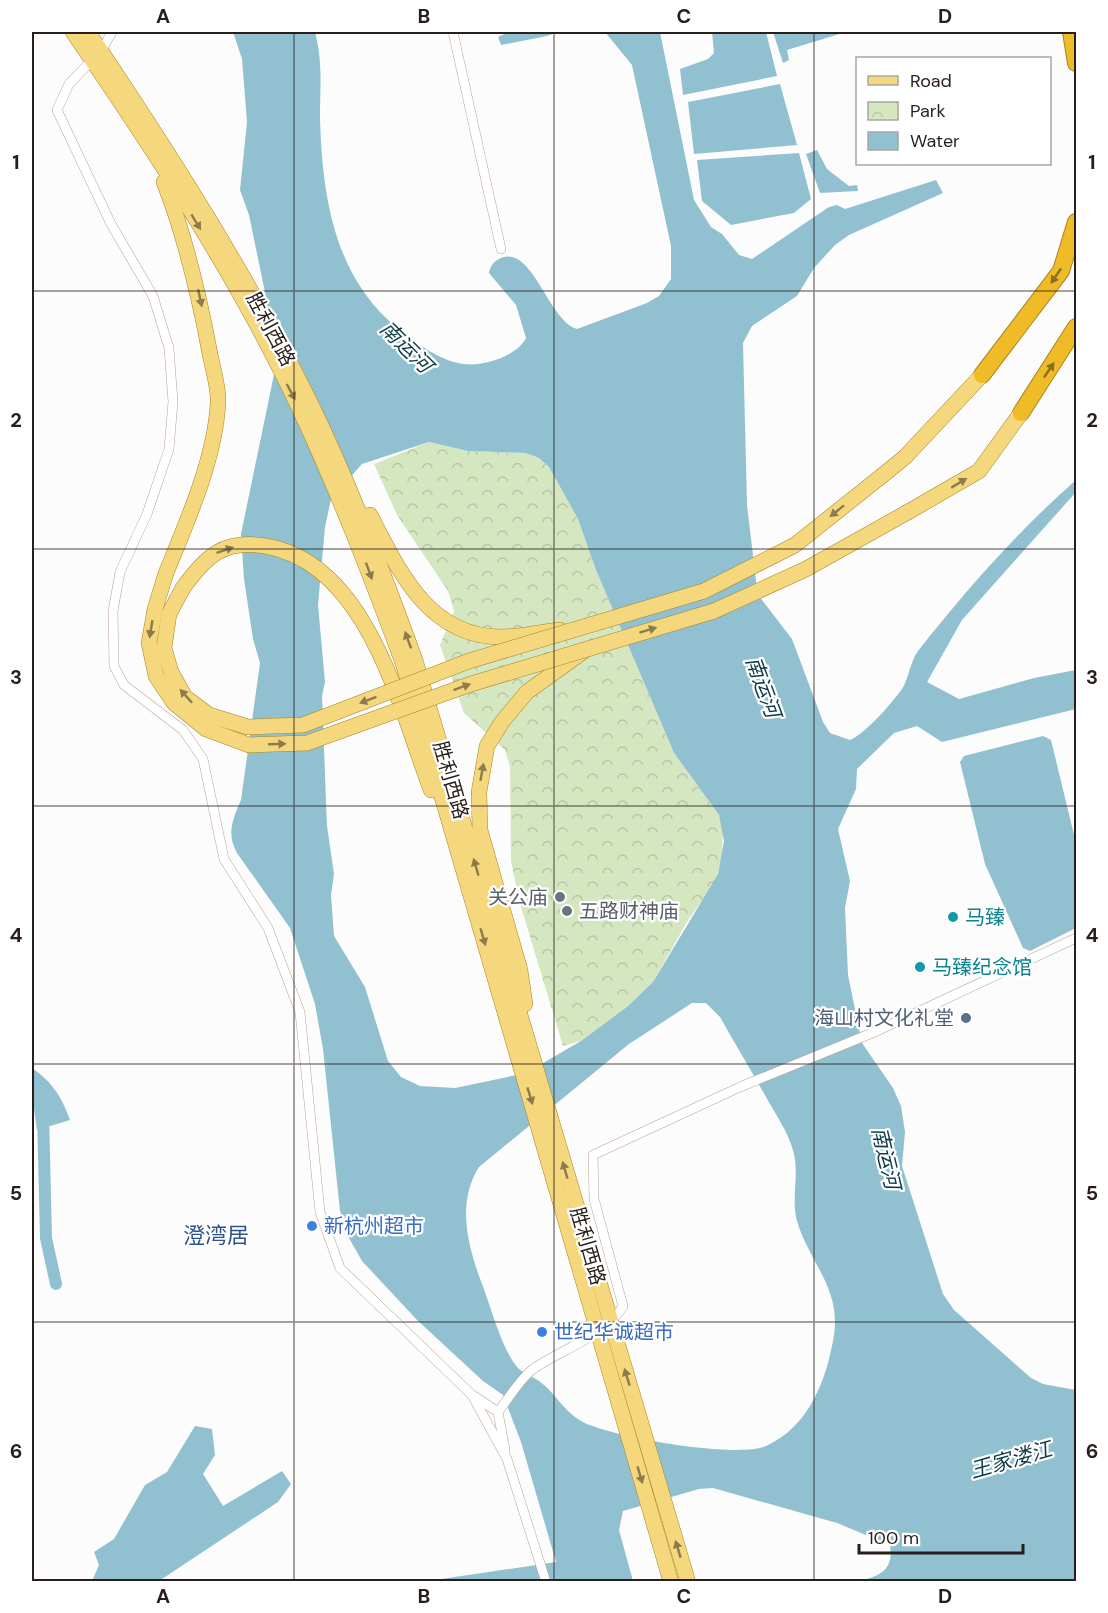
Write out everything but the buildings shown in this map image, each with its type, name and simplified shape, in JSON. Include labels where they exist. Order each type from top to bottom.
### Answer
[{"type":"highway","points":[[982,375],[1061,271],[1077,222]]},
{"type":"highway","points":[[1021,413],[1077,327]]},
{"type":"main road","name":"胜利西路","points":[[73,32],[96,55],[159,136],[242,274],[309,402],[368,534],[416,660],[543,1117],[604,1325],[643,1433],[688,1581]]},
{"type":"main road","name":"胜利西路","points":[[88,32],[96,55],[233,283],[283,377],[356,538],[403,663],[472,900],[530,1065]]},
{"type":"main road","points":[[149,143],[180,223],[200,295],[219,402],[208,458],[186,525],[166,573],[155,609],[149,643],[156,676],[174,704],[206,729],[249,745],[307,743],[471,684],[714,610],[806,568],[978,471],[1021,413]]},
{"type":"main road","points":[[472,900],[371,633],[338,586],[309,561],[276,548],[250,544],[219,549],[197,568],[169,614],[164,648],[171,672],[185,697],[209,715],[248,727],[303,726],[469,661],[704,591],[795,545],[906,457],[982,375]]},
{"type":"main road","points":[[309,402],[402,577],[429,608],[461,629],[499,637],[584,627]]},
{"type":"main road","points":[[530,1065],[520,970],[480,830],[479,792],[487,746],[527,692],[588,649]]},
{"type":"main road","name":"胜利西路","points":[[604,1325],[627,1432],[670,1581]]},
{"type":"street","points":[[112,32],[96,55],[69,84],[57,110],[111,224],[153,296],[169,348],[173,402],[168,449],[147,514],[120,572],[113,611],[114,666],[124,685],[183,730],[203,759],[224,858],[268,928],[300,1012],[320,1212],[340,1268],[472,1395],[500,1409]]},
{"type":"street","points":[[453,32],[501,249]]},
{"type":"street","points":[[546,1581],[507,1459],[500,1409],[531,1371],[604,1325],[618,1315],[623,1306],[594,1199],[592,1155],[740,1087],[877,1031],[1077,938]]},
{"type":"street","points":[[472,1395],[507,1459]]},
{"type":"green space","points":[[429,442],[468,451],[526,453],[539,458],[549,467],[578,519],[596,570],[674,753],[719,815],[723,828],[722,855],[716,881],[688,920],[653,982],[628,1006],[581,1041],[563,1046],[519,900],[511,861],[510,767],[505,750],[464,713],[440,645],[454,611],[448,591],[397,515],[374,464]]},
{"type":"water","points":[[233,32],[315,32],[320,64],[321,146],[324,176],[336,234],[346,261],[360,286],[378,309],[400,330],[437,355],[463,364],[480,364],[499,359],[515,350],[526,338],[516,305],[489,273],[492,265],[499,259],[511,257],[521,262],[531,272],[557,312],[567,323],[577,329],[647,303],[659,296],[671,279],[671,246],[632,65],[605,32],[660,32],[694,200],[711,227],[722,234],[739,255],[752,259],[829,207],[837,205],[845,209],[936,180],[943,193],[849,235],[835,245],[814,268],[797,296],[752,326],[743,343],[747,505],[759,596],[792,639],[823,722],[830,733],[850,740],[871,725],[902,689],[918,651],[954,606],[1013,540],[1076,480],[1076,492],[962,620],[927,682],[959,699],[1034,678],[1076,670],[1076,709],[942,742],[917,726],[894,733],[857,769],[856,789],[838,829],[850,881],[845,908],[848,975],[862,1043],[893,1088],[901,1106],[905,1132],[902,1166],[943,1294],[954,1310],[1031,1378],[1043,1384],[1076,1390],[1075,1581],[859,1581],[873,1577],[884,1570],[890,1560],[890,1545],[837,1523],[713,1488],[699,1489],[623,1511],[619,1530],[633,1581],[428,1581],[556,1562],[521,1442],[503,1395],[483,1381],[417,1320],[362,1261],[349,1238],[340,1211],[323,1049],[315,1004],[290,928],[237,853],[232,839],[233,820],[241,800],[260,663],[253,639],[244,579],[241,534],[278,355],[249,215],[240,190],[247,122],[242,59]],"holes":[[[429,442],[468,451],[526,453],[539,458],[549,467],[578,519],[596,570],[674,753],[719,815],[724,841],[718,874],[653,982],[628,1006],[581,1041],[526,1073],[455,1088],[420,1086],[401,1077],[388,1061],[365,987],[334,936],[331,895],[334,874],[327,826],[322,696],[325,682],[318,605],[325,527],[331,499],[362,464]],[[692,1003],[706,1003],[720,1017],[789,1139],[796,1171],[795,1213],[797,1221],[802,1236],[829,1289],[835,1318],[831,1352],[814,1400],[794,1427],[781,1438],[766,1446],[751,1449],[702,1448],[644,1439],[596,1427],[575,1417],[545,1385],[520,1370],[512,1360],[497,1328],[477,1270],[467,1225],[468,1195],[479,1167],[629,1044]]]},
{"type":"water","points":[[509,32],[558,32],[501,45],[498,37]]},
{"type":"water","points":[[712,32],[766,32],[777,76],[683,95],[680,69],[708,59],[714,53]]},
{"type":"water","points":[[773,32],[846,32],[787,50],[789,60],[783,63]]},
{"type":"water","points":[[780,84],[797,145],[694,154],[688,102]]},
{"type":"water","points":[[817,150],[827,169],[849,186],[857,185],[858,191],[820,193],[806,154]]},
{"type":"water","points":[[799,153],[811,199],[794,213],[731,225],[702,201],[697,160]]},
{"type":"water","points":[[1043,736],[1051,740],[1076,843],[1076,928],[1030,951],[1023,948],[985,864],[960,762],[964,756]]},
{"type":"water","points":[[32,1068],[56,1091],[70,1120],[37,1130],[32,1095]]},
{"type":"water","points":[[195,1426],[212,1429],[215,1455],[203,1474],[223,1506],[282,1471],[291,1484],[278,1502],[159,1581],[92,1581],[99,1565],[94,1552],[114,1539],[145,1485],[167,1472]]},
{"type":"waterway","points":[[43,1113],[46,1238],[56,1284]]},
{"type":"place","name":"关公庙","points":[[560,897]]},
{"type":"place","name":"五路财神庙","points":[[567,911]]},
{"type":"place","name":"马臻","points":[[953,917]]},
{"type":"place","name":"马臻纪念馆","points":[[920,967]]},
{"type":"place","name":"海山村文化礼堂","points":[[966,1018]]},
{"type":"place","name":"新杭州超市","points":[[312,1226]]},
{"type":"place","name":"世纪华诚超市","points":[[542,1332]]},
{"type":"district","name":"澄湾居","points":[[216,1235]]},
{"type":"water label","name":"南运河","points":[[406,347]]},
{"type":"water label","name":"南运河","points":[[763,687]]},
{"type":"water label","name":"南运河","points":[[886,1158]]},
{"type":"water label","name":"王家溇江","points":[[1011,1460]]}]
